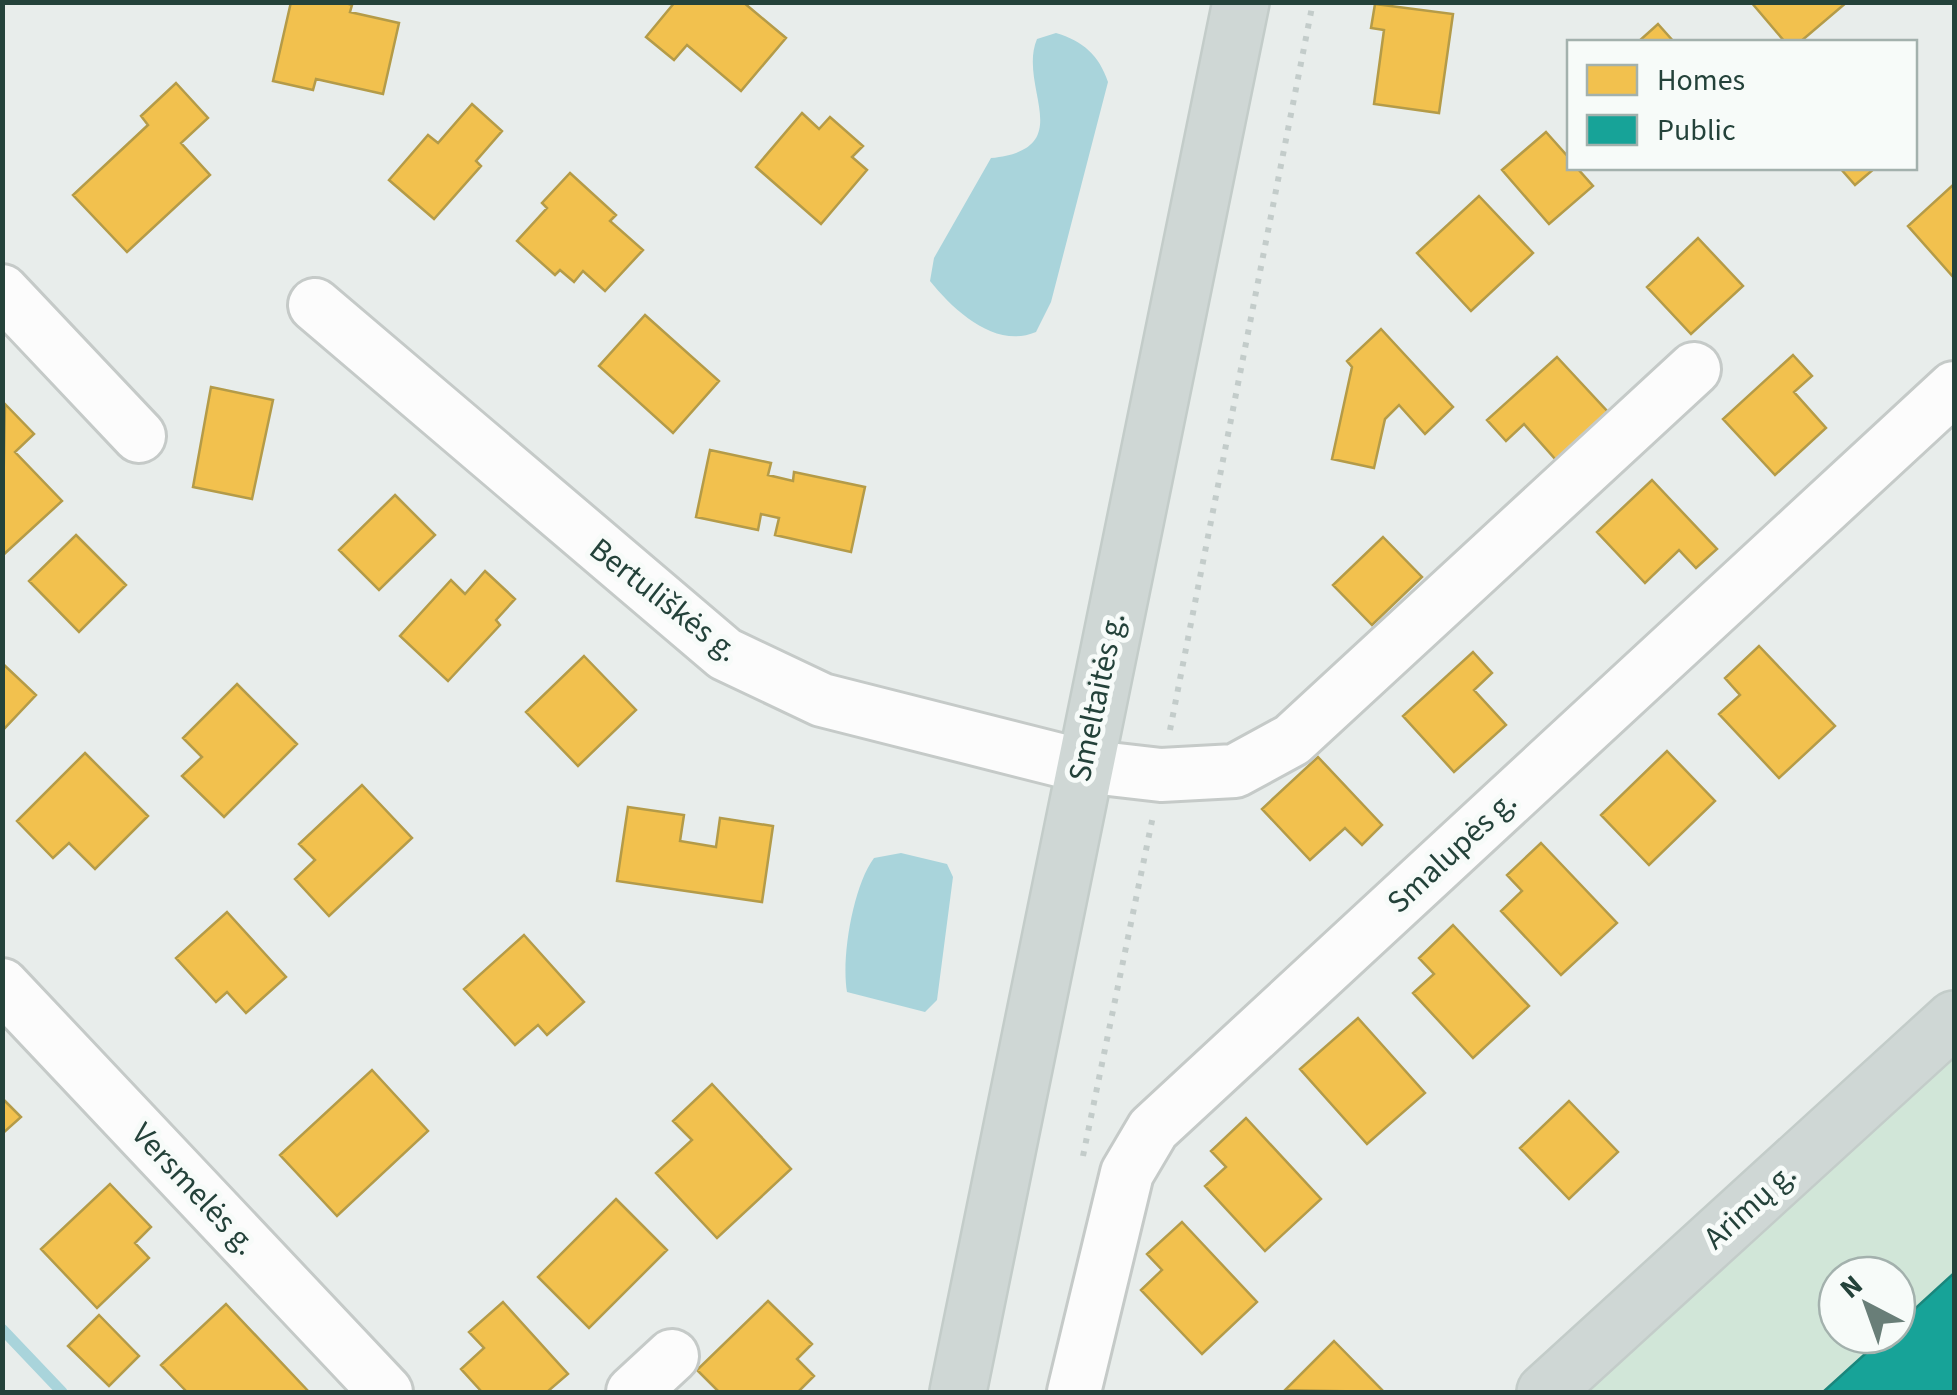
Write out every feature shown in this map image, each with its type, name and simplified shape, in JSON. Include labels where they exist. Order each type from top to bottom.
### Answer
[{"type":"main road","name":"Smeltaitės g.","points":[[958,1392],[1241,2]]},
{"type":"main road","name":"Arimų g.","points":[[1545,1392],[1954,1019]]},
{"type":"street","points":[[2,291],[139,436]]},
{"type":"street","name":"Bertuliškės g.","points":[[315,305],[724,654],[822,700],[1083,766]]},
{"type":"street","points":[[1083,766],[1161,776],[1235,771],[1292,740],[1694,369]]},
{"type":"street","name":"Smalupės g.","points":[[1074,1392],[1127,1172],[1154,1129],[1954,388]]},
{"type":"street","name":"Versmelės g.","points":[[2,985],[386,1392]]},
{"type":"street","points":[[633,1392],[672,1356]]},
{"type":"path","points":[[1082,1161],[1314,2]]},
{"type":"green space","points":[[1954,1046],[1954,1392],[1578,1392]]},
{"type":"water","points":[[1056,33],[1089,50],[1108,82],[1051,302],[1036,332],[1006,336],[991,332],[964,315],[930,281],[934,258],[991,158],[1018,152],[1033,142],[1040,113],[1033,58],[1037,39]]},
{"type":"water","points":[[901,853],[947,864],[953,877],[937,1000],[925,1012],[847,992],[847,942],[860,886],[874,858]]},
{"type":"building: Homes","points":[[291,2],[343,2],[352,5],[350,12],[399,23],[383,94],[316,79],[313,90],[273,81]]},
{"type":"building: Homes","points":[[675,2],[743,2],[786,38],[741,91],[687,45],[674,60],[646,37]]},
{"type":"building: Homes","points":[[1751,2],[1847,2],[1802,40],[1783,40]]},
{"type":"building: Homes","points":[[1375,4],[1453,14],[1439,113],[1374,104],[1384,30],[1371,28]]},
{"type":"building: Homes","points":[[1658,24],[1672,40],[1640,40]]},
{"type":"building: Homes","points":[[176,83],[208,118],[181,143],[210,175],[127,252],[73,195],[148,125],[141,116]]},
{"type":"building: Homes","points":[[472,104],[502,131],[476,161],[481,166],[434,219],[389,180],[428,135],[438,143]]},
{"type":"building: Homes","points":[[802,113],[819,129],[830,117],[863,146],[852,157],[867,170],[821,224],[756,167]]},
{"type":"building: Homes","points":[[1546,132],[1567,156],[1567,170],[1579,170],[1593,186],[1549,224],[1502,170]]},
{"type":"building: Homes","points":[[1842,170],[1873,170],[1855,185]]},
{"type":"building: Homes","points":[[570,173],[616,215],[610,221],[643,250],[605,291],[583,271],[574,282],[560,270],[555,275],[517,241],[547,208],[542,203]]},
{"type":"building: Homes","points":[[1954,184],[1954,278],[1908,226]]},
{"type":"building: Homes","points":[[1479,196],[1533,253],[1471,311],[1417,253]]},
{"type":"building: Homes","points":[[1698,238],[1743,286],[1691,334],[1647,287]]},
{"type":"building: Homes","points":[[645,315],[719,381],[673,433],[599,366]]},
{"type":"building: Homes","points":[[1381,329],[1453,407],[1425,434],[1399,405],[1385,419],[1374,468],[1332,459],[1352,367],[1347,361]]},
{"type":"building: Homes","points":[[1793,355],[1812,376],[1794,392],[1826,428],[1775,475],[1723,419]]},
{"type":"building: Homes","points":[[1557,357],[1608,412],[1556,460],[1524,424],[1506,441],[1487,420]]},
{"type":"building: Homes","points":[[211,387],[273,400],[252,499],[193,487]]},
{"type":"building: Homes","points":[[5,404],[34,434],[15,452],[62,501],[2,556]]},
{"type":"building: Homes","points":[[710,450],[771,463],[768,475],[793,481],[794,472],[865,487],[851,552],[775,535],[779,518],[761,514],[758,530],[696,517]]},
{"type":"building: Homes","points":[[1652,480],[1717,549],[1696,568],[1679,550],[1645,583],[1597,532]]},
{"type":"building: Homes","points":[[395,495],[435,535],[379,590],[339,550]]},
{"type":"building: Homes","points":[[76,535],[126,585],[79,632],[29,581]]},
{"type":"building: Homes","points":[[1383,537],[1422,577],[1372,625],[1333,585]]},
{"type":"building: Homes","points":[[485,571],[515,599],[496,620],[500,625],[448,681],[400,636],[451,580],[465,594]]},
{"type":"building: Homes","points":[[1759,646],[1835,726],[1779,778],[1719,714],[1740,695],[1725,678]]},
{"type":"building: Homes","points":[[1473,652],[1492,673],[1474,690],[1506,725],[1454,772],[1403,716]]},
{"type":"building: Homes","points":[[584,656],[636,710],[578,766],[526,712]]},
{"type":"building: Homes","points":[[2,663],[36,695],[2,731]]},
{"type":"building: Homes","points":[[237,684],[297,744],[224,817],[182,776],[202,757],[183,738]]},
{"type":"building: Homes","points":[[1667,751],[1715,801],[1649,865],[1601,815]]},
{"type":"building: Homes","points":[[85,753],[148,816],[95,869],[69,843],[53,858],[17,821]]},
{"type":"building: Homes","points":[[1318,757],[1382,825],[1362,845],[1345,828],[1310,860],[1262,809]]},
{"type":"building: Homes","points":[[362,785],[412,838],[329,916],[295,879],[315,860],[299,844]]},
{"type":"building: Homes","points":[[628,807],[684,815],[680,841],[716,847],[720,818],[773,826],[762,902],[617,881]]},
{"type":"building: Homes","points":[[1541,843],[1617,923],[1561,975],[1501,911],[1522,891],[1507,875]]},
{"type":"building: Homes","points":[[227,912],[286,977],[246,1013],[227,992],[216,1002],[176,958]]},
{"type":"building: Homes","points":[[1453,925],[1529,1006],[1473,1058],[1413,993],[1434,974],[1419,958]]},
{"type":"building: Homes","points":[[524,935],[584,1002],[547,1035],[538,1025],[515,1045],[464,989]]},
{"type":"building: Homes","points":[[1358,1018],[1425,1093],[1367,1144],[1300,1069]]},
{"type":"building: Homes","points":[[372,1070],[428,1131],[337,1216],[280,1155]]},
{"type":"building: Homes","points":[[712,1084],[791,1169],[717,1238],[656,1173],[692,1140],[673,1121]]},
{"type":"building: Homes","points":[[2,1098],[21,1117],[2,1134]]},
{"type":"building: Homes","points":[[1569,1101],[1618,1152],[1569,1199],[1520,1148]]},
{"type":"building: Homes","points":[[1246,1118],[1321,1199],[1265,1251],[1205,1186],[1226,1167],[1211,1151]]},
{"type":"building: Homes","points":[[110,1184],[151,1227],[135,1243],[149,1258],[97,1308],[41,1249]]},
{"type":"building: Homes","points":[[616,1199],[667,1250],[589,1328],[538,1277]]},
{"type":"building: Homes","points":[[1182,1222],[1257,1302],[1202,1354],[1141,1290],[1162,1270],[1147,1254]]},
{"type":"building: Homes","points":[[768,1301],[812,1344],[797,1359],[814,1376],[798,1392],[719,1392],[697,1370]]},
{"type":"building: Homes","points":[[503,1302],[568,1374],[547,1392],[482,1392],[461,1369],[484,1348],[469,1332]]},
{"type":"building: Homes","points":[[226,1304],[309,1392],[187,1392],[161,1365]]},
{"type":"building: Homes","points":[[99,1315],[139,1356],[109,1386],[68,1346]]},
{"type":"building: Homes","points":[[1334,1341],[1383,1391],[1285,1390]]},
{"type":"building: Public","points":[[1954,1273],[1954,1392],[1823,1392],[1864,1355],[1917,1355],[1917,1307]]},
{"type":"waterway","points":[[2,1329],[62,1392]]}]
